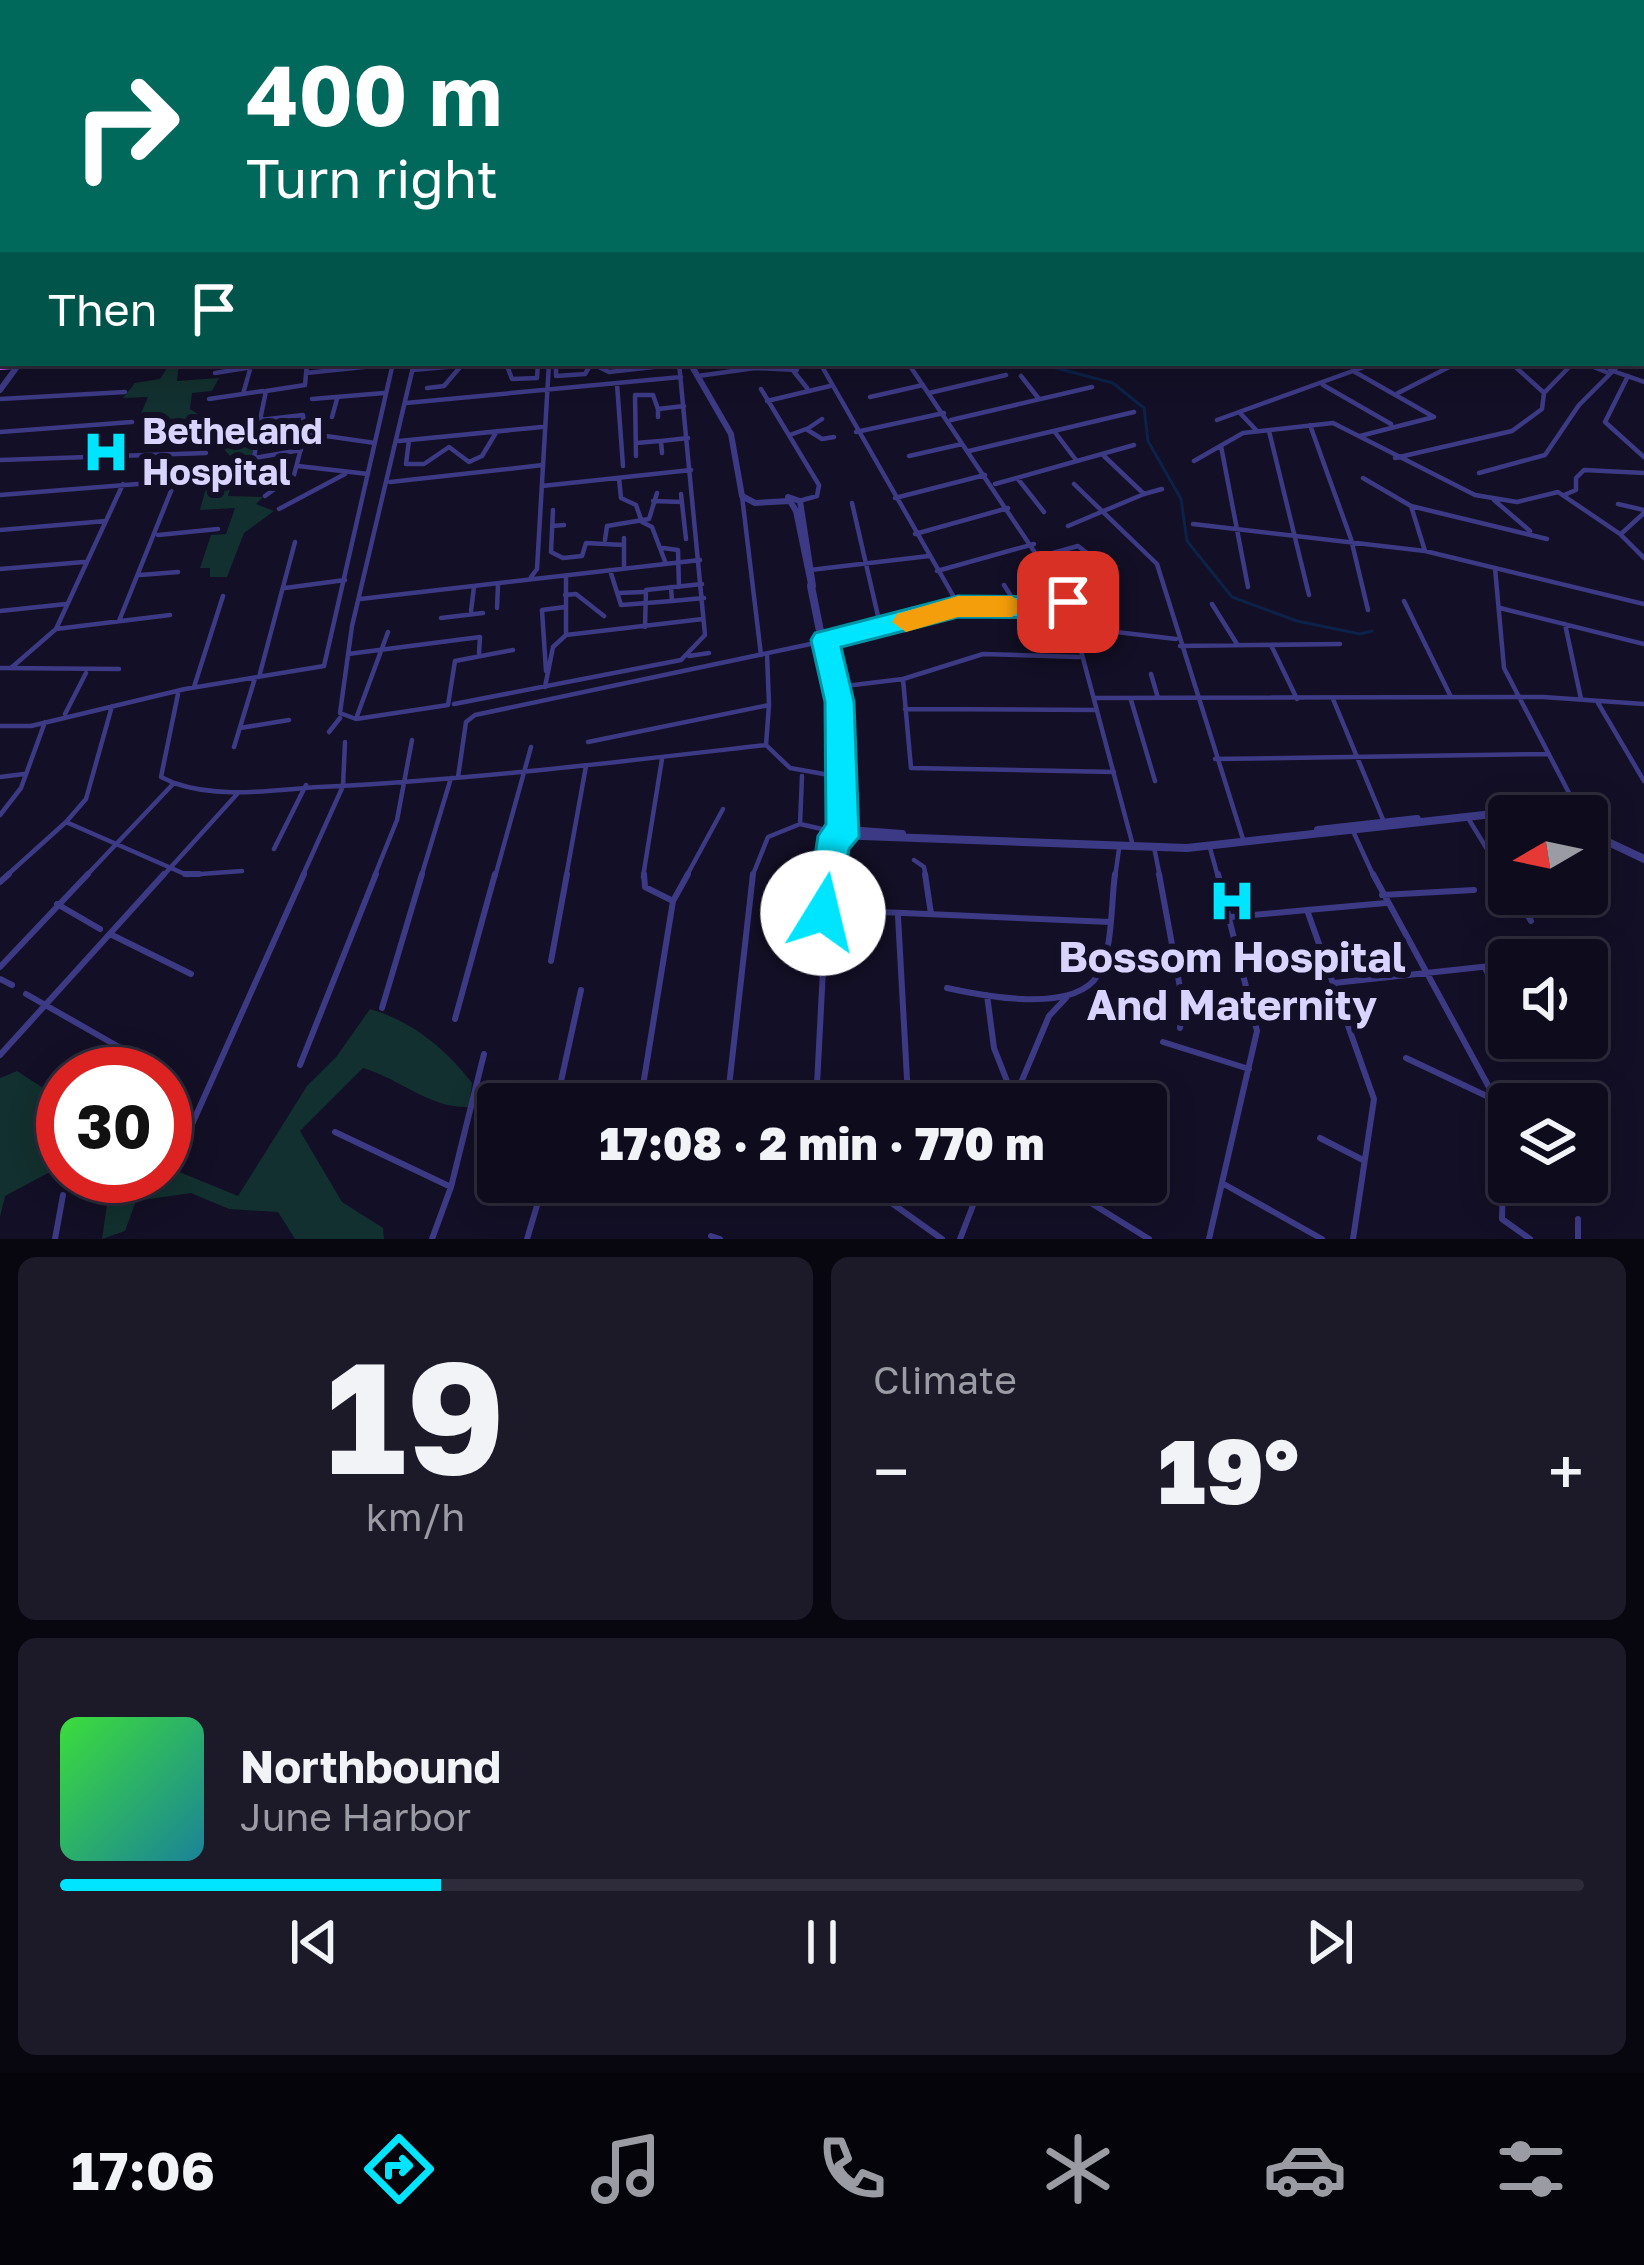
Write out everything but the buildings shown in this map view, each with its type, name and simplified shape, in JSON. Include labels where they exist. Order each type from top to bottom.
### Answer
[{"type":"street","points":[[0,394],[21,366]]},
{"type":"street","points":[[214,373],[251,366],[243,394]]},
{"type":"street","points":[[209,399],[305,385],[307,366]]},
{"type":"street","points":[[306,373],[367,366]]},
{"type":"street","points":[[0,726],[44,722],[194,688],[324,666],[392,366]]},
{"type":"street","points":[[329,732],[342,716],[359,599],[390,482],[413,367],[421,366]]},
{"type":"street","points":[[427,388],[444,386],[457,366]]},
{"type":"street","points":[[507,366],[512,380],[536,378],[538,366]]},
{"type":"street","points":[[530,580],[537,569],[552,366]]},
{"type":"street","points":[[554,366],[556,376],[641,366]]},
{"type":"street","points":[[585,374],[590,366]]},
{"type":"street","points":[[603,366],[605,371]]},
{"type":"street","points":[[680,366],[706,619],[705,635],[688,656]]},
{"type":"street","points":[[693,366],[735,433],[748,496],[797,502]]},
{"type":"street","points":[[694,366],[731,434],[764,655],[769,705],[766,745],[779,761],[802,773],[835,776]]},
{"type":"street","points":[[767,401],[808,394],[791,366]]},
{"type":"street","points":[[821,366],[958,606]]},
{"type":"street","points":[[910,366],[1042,556],[1070,608],[1132,842]]},
{"type":"street","points":[[1217,420],[1368,366]]},
{"type":"street","points":[[1396,394],[1451,366]]},
{"type":"street","points":[[1514,366],[1544,393]]},
{"type":"street","points":[[1395,458],[1520,427],[1542,410],[1544,393],[1570,366]]},
{"type":"street","points":[[1592,366],[1644,382]]},
{"type":"street","points":[[1480,473],[1545,455],[1608,371],[1617,366]]},
{"type":"street","points":[[698,376],[755,368],[797,370]]},
{"type":"street","points":[[1355,372],[1434,417],[1390,424],[1360,437]]},
{"type":"street","points":[[928,393],[1006,375]]},
{"type":"street","points":[[1021,376],[1039,399]]},
{"type":"street","points":[[1628,376],[1604,421],[1644,458]]},
{"type":"street","points":[[406,404],[682,377]]},
{"type":"street","points":[[617,384],[622,466]]},
{"type":"street","points":[[1322,384],[1390,424]]},
{"type":"street","points":[[807,388],[830,386]]},
{"type":"street","points":[[870,397],[923,386]]},
{"type":"street","points":[[949,421],[1091,387]]},
{"type":"street","points":[[742,496],[755,503],[797,502],[817,496],[819,485],[761,389]]},
{"type":"street","points":[[266,391],[254,458],[301,451]]},
{"type":"street","points":[[0,394],[125,392]]},
{"type":"street","points":[[312,399],[387,393]]},
{"type":"street","points":[[636,456],[635,395],[653,395],[658,417]]},
{"type":"street","points":[[332,417],[337,397]]},
{"type":"street","points":[[658,409],[684,406]]},
{"type":"street","points":[[970,451],[1134,412]]},
{"type":"street","points":[[1240,412],[1256,430]]},
{"type":"street","points":[[856,432],[944,413]]},
{"type":"street","points":[[211,425],[305,415],[298,466],[284,488],[265,496]]},
{"type":"street","points":[[790,435],[822,419]]},
{"type":"street","points":[[0,432],[132,422]]},
{"type":"street","points":[[1194,461],[1234,436],[1333,423],[1395,458],[1494,500],[1547,539]]},
{"type":"street","points":[[1310,425],[1351,539],[1368,610]]},
{"type":"street","points":[[399,441],[545,426]]},
{"type":"street","points":[[806,429],[822,439],[834,437]]},
{"type":"street","points":[[1269,429],[1309,595]]},
{"type":"street","points":[[409,440],[406,464],[424,464],[449,447],[469,462],[482,456],[497,431]]},
{"type":"street","points":[[1054,431],[1078,462]]},
{"type":"street","points":[[305,433],[375,443]]},
{"type":"street","points":[[636,443],[688,438]]},
{"type":"street","points":[[661,441],[662,454]]},
{"type":"street","points":[[909,456],[964,443]]},
{"type":"street","points":[[992,484],[1134,446]]},
{"type":"street","points":[[1221,446],[1248,586]]},
{"type":"street","points":[[0,460],[206,452]]},
{"type":"street","points":[[1102,455],[1144,494]]},
{"type":"street","points":[[390,482],[543,465]]},
{"type":"street","points":[[298,466],[368,474]]},
{"type":"street","points":[[542,486],[692,470]]},
{"type":"street","points":[[1564,495],[1576,490],[1576,478],[1584,470],[1644,473]]},
{"type":"street","points":[[279,509],[345,474]]},
{"type":"street","points":[[895,498],[985,475]]},
{"type":"street","points":[[619,478],[621,498],[636,505],[642,522],[652,527],[666,564]]},
{"type":"street","points":[[1017,478],[1044,512]]},
{"type":"street","points":[[1363,478],[1411,506],[1493,529],[1532,532]]},
{"type":"street","points":[[0,495],[172,480],[155,536],[118,621]]},
{"type":"street","points":[[11,668],[56,629],[123,484]]},
{"type":"street","points":[[1074,484],[1156,564],[1243,839]]},
{"type":"street","points":[[1068,526],[1162,489]]},
{"type":"street","points":[[1494,500],[1517,502],[1553,491],[1564,495],[1644,558]]},
{"type":"street","points":[[605,540],[607,526],[650,517],[657,493]]},
{"type":"street","points":[[653,501],[682,498],[686,539]]},
{"type":"street","points":[[797,502],[823,641],[837,687],[838,832],[824,902],[817,1083]]},
{"type":"street","points":[[797,502],[834,718],[838,832]]},
{"type":"street","points":[[744,515],[755,503]]},
{"type":"street","points":[[852,503],[881,629]]},
{"type":"street","points":[[1618,505],[1644,511]]},
{"type":"street","points":[[1411,506],[1425,551]]},
{"type":"street","points":[[915,534],[1008,508]]},
{"type":"street","points":[[553,510],[551,552],[574,558],[584,554],[586,543],[624,542],[624,568]]},
{"type":"street","points":[[1620,535],[1644,511]]},
{"type":"street","points":[[683,514],[696,512]]},
{"type":"street","points":[[0,530],[106,520]]},
{"type":"street","points":[[1193,524],[1425,551],[1644,604]]},
{"type":"street","points":[[551,526],[564,525]]},
{"type":"street","points":[[155,536],[218,529]]},
{"type":"street","points":[[234,747],[296,542]]},
{"type":"street","points":[[539,543],[551,542]]},
{"type":"street","points":[[938,571],[1034,544]]},
{"type":"street","points":[[1042,556],[1078,546],[1106,568]]},
{"type":"street","points":[[663,548],[678,550],[681,562],[672,601]]},
{"type":"street","points":[[809,570],[929,556]]},
{"type":"street","points":[[359,599],[700,560]]},
{"type":"street","points":[[0,569],[86,561]]},
{"type":"street","points":[[1495,568],[1504,668],[1570,795]]},
{"type":"street","points":[[537,569],[542,578]]},
{"type":"street","points":[[610,570],[621,605],[704,598]]},
{"type":"street","points":[[140,575],[178,572]]},
{"type":"street","points":[[566,576],[566,635]]},
{"type":"street","points":[[283,589],[345,580]]},
{"type":"street","points":[[1100,581],[1116,632],[1178,643],[1340,644]]},
{"type":"street","points":[[496,608],[498,584]]},
{"type":"street","points":[[619,592],[703,584]]},
{"type":"street","points":[[1004,585],[1018,607]]},
{"type":"street","points":[[470,614],[475,587]]},
{"type":"street","points":[[644,592],[645,627]]},
{"type":"street","points":[[566,595],[575,594],[604,616]]},
{"type":"street","points":[[194,688],[223,596]]},
{"type":"street","points":[[1404,602],[1450,697]]},
{"type":"street","points":[[0,610],[68,604]]},
{"type":"street","points":[[1212,604],[1237,644]]},
{"type":"street","points":[[382,1008],[454,777],[466,722],[475,715],[881,629],[958,606],[1070,608]]},
{"type":"street","points":[[547,675],[542,610],[565,608]]},
{"type":"street","points":[[1500,608],[1644,644]]},
{"type":"street","points":[[441,617],[483,613]]},
{"type":"street","points":[[56,629],[170,615]]},
{"type":"street","points":[[545,687],[556,642],[566,635],[706,619]]},
{"type":"street","points":[[1565,624],[1581,699]]},
{"type":"street","points":[[356,719],[388,632]]},
{"type":"street","points":[[348,654],[480,637],[479,656]]},
{"type":"street","points":[[1271,645],[1298,699]]},
{"type":"street","points":[[448,706],[455,661],[513,650]]},
{"type":"street","points":[[342,716],[356,719],[448,706],[709,653]]},
{"type":"street","points":[[837,687],[903,679],[983,654],[1082,657]]},
{"type":"street","points":[[0,668],[86,673],[119,669]]},
{"type":"street","points":[[65,714],[86,673]]},
{"type":"street","points":[[1151,674],[1158,699]]},
{"type":"street","points":[[903,679],[911,768],[1114,772]]},
{"type":"street","points":[[178,694],[161,777],[193,792],[520,773],[766,745]]},
{"type":"street","points":[[1094,698],[1450,697],[1644,704]]},
{"type":"street","points":[[1131,699],[1155,781]]},
{"type":"street","points":[[1333,699],[1362,759],[1384,822]]},
{"type":"street","points":[[1597,702],[1644,781]]},
{"type":"street","points":[[588,742],[769,705]]},
{"type":"street","points":[[0,882],[86,799],[112,706]]},
{"type":"street","points":[[905,709],[1096,710]]},
{"type":"street","points":[[240,728],[289,720]]},
{"type":"street","points":[[0,815],[27,773],[44,722]]},
{"type":"street","points":[[300,1065],[397,820],[412,740]]},
{"type":"street","points":[[192,1124],[343,786],[345,742]]},
{"type":"street","points":[[455,1019],[531,747]]},
{"type":"street","points":[[1215,759],[1362,759],[1469,751],[1549,754]]},
{"type":"street","points":[[662,759],[643,878],[645,886],[673,901]]},
{"type":"street","points":[[551,961],[586,766]]},
{"type":"street","points":[[0,777],[27,773]]},
{"type":"street","points":[[800,824],[802,773]]},
{"type":"street","points":[[0,967],[122,843],[173,783]]},
{"type":"street","points":[[274,849],[306,785]]},
{"type":"street","points":[[0,1055],[239,791]]},
{"type":"street","points":[[643,1083],[673,901],[723,809]]},
{"type":"street","points":[[838,832],[1132,842],[1243,839],[1488,811]]},
{"type":"street","points":[[729,1083],[748,888],[768,837],[800,824],[838,832],[1120,847],[1210,847],[1488,817]]},
{"type":"street","points":[[1468,818],[1488,851]]},
{"type":"street","points":[[66,822],[187,875],[242,871]]},
{"type":"street","points":[[1354,832],[1384,899],[1488,1086]]},
{"type":"street","points":[[1608,839],[1644,856]]},
{"type":"street","points":[[1021,1083],[1048,1016],[1067,997],[1096,980],[1120,847]]},
{"type":"street","points":[[1154,847],[1183,1004],[1180,1028]]},
{"type":"street","points":[[1209,1239],[1257,1031],[1210,847]]},
{"type":"street","points":[[914,860],[924,867],[932,914]]},
{"type":"street","points":[[1231,916],[1474,890]]},
{"type":"street","points":[[824,902],[898,913],[1110,922]]},
{"type":"street","points":[[57,904],[100,929]]},
{"type":"street","points":[[1307,910],[1374,1099],[1353,1239]]},
{"type":"street","points":[[898,913],[908,1083]]},
{"type":"street","points":[[1527,915],[1531,921]]},
{"type":"street","points":[[110,934],[190,974]]},
{"type":"street","points":[[1485,968],[1488,974]]},
{"type":"street","points":[[1334,983],[1488,968]]},
{"type":"street","points":[[0,979],[12,986]]},
{"type":"street","points":[[947,988],[1067,997]]},
{"type":"street","points":[[561,1083],[581,990]]},
{"type":"street","points":[[26,994],[118,1047]]},
{"type":"street","points":[[987,994],[994,1048],[1006,1083]]},
{"type":"street","points":[[1162,1042],[1251,1069]]},
{"type":"street","points":[[432,1239],[452,1187],[484,1054]]},
{"type":"street","points":[[1406,1058],[1488,1096]]},
{"type":"street","points":[[335,1132],[452,1187]]},
{"type":"street","points":[[1320,1138],[1366,1162]]},
{"type":"street","points":[[1222,1183],[1316,1238]]},
{"type":"street","points":[[55,1239],[62,1203]]},
{"type":"street","points":[[527,1239],[538,1203]]},
{"type":"street","points":[[891,1203],[942,1239]]},
{"type":"street","points":[[960,1239],[974,1203]]},
{"type":"street","points":[[1092,1203],[1149,1239]]},
{"type":"street","points":[[1503,1203],[1502,1220],[1530,1239]]},
{"type":"street","points":[[1577,1239],[1578,1219]]},
{"type":"green space","points":[[168,366],[179,366],[177,381],[219,378],[212,391],[192,393],[190,409],[254,451],[252,463],[236,468],[228,496],[263,497],[256,504],[274,511],[244,533],[227,577],[210,577],[210,568],[200,568],[211,535],[226,534],[235,508],[200,510],[211,469],[230,468],[232,458],[219,444],[212,445],[208,432],[180,430],[179,419],[139,418],[148,397],[123,398],[135,383],[160,379]]},
{"type":"green space","points":[[370,1009],[427,1038],[472,1083],[469,1107],[455,1106],[363,1068],[300,1131],[342,1202],[383,1228],[384,1239],[295,1239],[278,1212],[229,1209],[192,1193],[192,1177],[238,1196],[307,1086],[337,1056]]},
{"type":"green space","points":[[17,1071],[36,1083],[36,1179],[5,1196],[0,1217],[0,1078]]},
{"type":"green space","points":[[107,1203],[135,1203],[125,1231],[102,1239]]},
{"type":"waterway","points":[[1048,366],[1113,383],[1144,408],[1148,441],[1181,499],[1187,541],[1232,597],[1297,621],[1360,634],[1372,631]]},
{"type":"slow traffic","points":[[906,622],[958,606],[1012,607]]},
{"type":"place","name":"Betheland Hospital","points":[[106,452]]},
{"type":"place","name":"Bossom Hospital And Maternity","points":[[1232,901]]},
{"type":"route","points":[[823,913],[835,836],[843,837],[840,702],[825,640],[958,606],[1070,608],[1068,602]]}]
